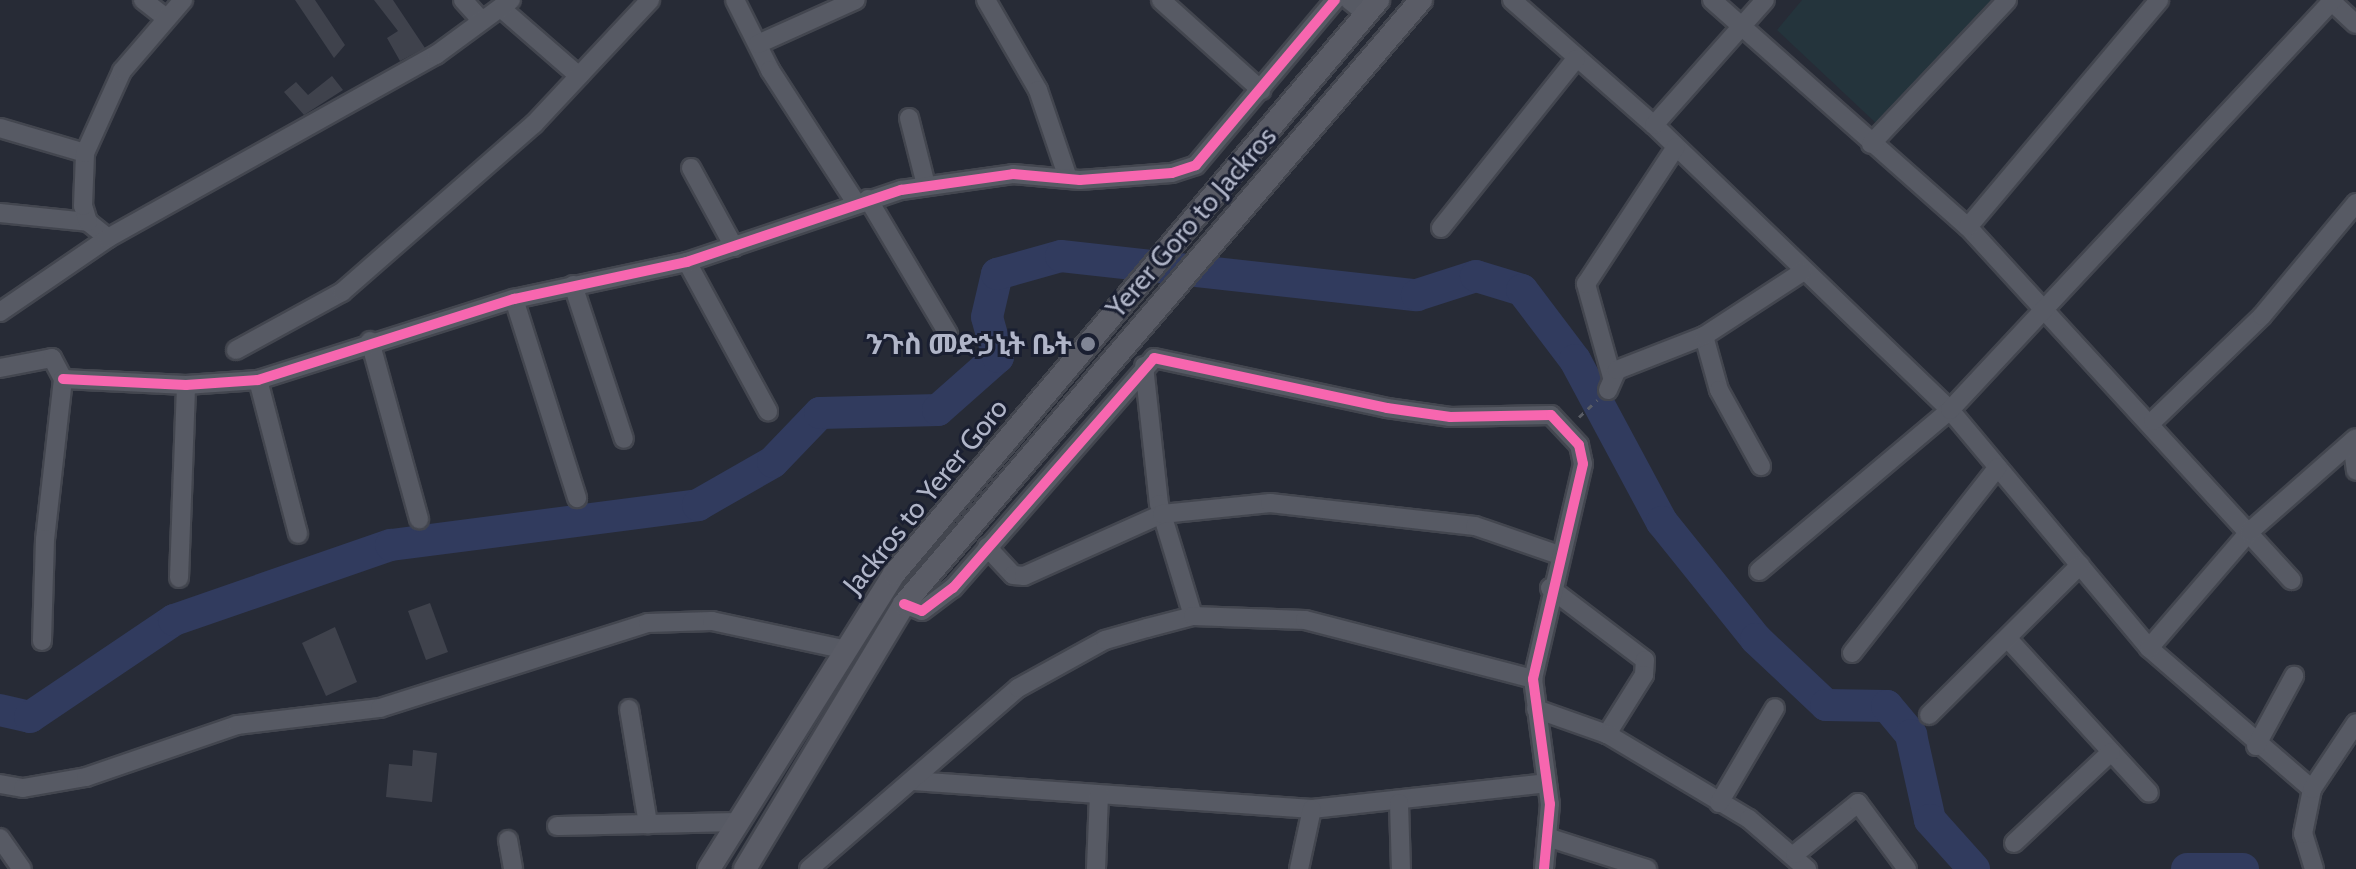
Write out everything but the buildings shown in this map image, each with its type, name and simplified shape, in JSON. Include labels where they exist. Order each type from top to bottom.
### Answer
[{"type":"main road","name":"Yerer Goro to Jackros","points":[[904,604],[1421,0]]},
{"type":"main road","name":"Jackros to Yerer Goro","points":[[709,869],[849,640],[934,522],[1207,210],[1345,38],[1364,4]]},
{"type":"main road","points":[[745,869],[904,604]]},
{"type":"street","points":[[143,0],[166,18]]},
{"type":"street","points":[[88,222],[85,153],[122,71],[183,0]]},
{"type":"street","points":[[463,0],[482,21]]},
{"type":"street","points":[[236,350],[342,292],[579,76],[650,0]]},
{"type":"street","points":[[735,0],[758,44],[948,334]]},
{"type":"street","points":[[758,44],[856,0]]},
{"type":"street","points":[[986,0],[1038,90],[1068,178]]},
{"type":"street","points":[[1161,0],[1261,90]]},
{"type":"street","points":[[63,379],[186,385],[258,380],[370,341],[514,299],[687,262],[862,201],[926,185],[1013,174],[1068,178],[1196,165],[1335,0]]},
{"type":"street","points":[[1512,0],[1654,125],[1802,272],[1950,410],[2149,648],[2256,746],[2312,789]]},
{"type":"street","points":[[1712,0],[1968,227],[2153,421],[2292,580]]},
{"type":"street","points":[[1654,125],[1765,0]]},
{"type":"street","points":[[1871,144],[2007,0]]},
{"type":"street","points":[[1968,227],[2159,0]]},
{"type":"street","points":[[1759,571],[1950,410],[2332,0],[2356,24]]},
{"type":"street","points":[[0,312],[108,238],[410,71],[507,5],[579,76]]},
{"type":"street","points":[[1441,228],[1576,59]]},
{"type":"street","points":[[909,118],[926,185]]},
{"type":"street","points":[[0,128],[85,153]]},
{"type":"street","points":[[1676,147],[1586,284],[1610,383],[1704,336],[1802,272]]},
{"type":"street","points":[[691,168],[734,247]]},
{"type":"street","points":[[2153,421],[2262,316],[2356,203]]},
{"type":"street","points":[[0,213],[88,222],[108,238]]},
{"type":"street","points":[[687,262],[768,411]]},
{"type":"street","points":[[573,285],[624,439]]},
{"type":"street","points":[[514,299],[577,498]]},
{"type":"street","points":[[1704,336],[1719,390],[1761,466]]},
{"type":"street","points":[[370,341],[419,519]]},
{"type":"street","points":[[0,368],[52,358],[63,379],[45,539],[42,641]]},
{"type":"street","points":[[904,604],[934,607],[1154,358],[1186,360],[1450,417],[1551,415],[1579,445],[1583,464],[1550,588],[1533,679],[1550,838],[1544,869]]},
{"type":"street","points":[[1144,366],[1162,514],[1193,616]]},
{"type":"street","points":[[258,380],[298,534]]},
{"type":"street","points":[[179,578],[186,385]]},
{"type":"street","points":[[2149,648],[2249,532],[2354,440]]},
{"type":"street","points":[[2354,440],[2356,471]]},
{"type":"street","points":[[1852,653],[1998,467]]},
{"type":"street","points":[[987,547],[1013,575],[1024,576],[1162,514],[1270,503],[1352,507],[1475,526],[1559,555]]},
{"type":"street","points":[[1929,715],[2009,640],[2080,565]]},
{"type":"street","points":[[1550,588],[1645,660],[1644,675],[1607,734]]},
{"type":"street","points":[[809,869],[913,781],[977,721],[1069,658],[1193,616],[1320,623],[1533,679]]},
{"type":"street","points":[[0,784],[23,788],[86,777],[237,725],[380,708],[648,623],[712,621],[849,640]]},
{"type":"street","points":[[2009,640],[2149,793]]},
{"type":"street","points":[[2256,746],[2294,676]]},
{"type":"street","points":[[1719,803],[1775,708]]},
{"type":"street","points":[[629,709],[648,824]]},
{"type":"street","points":[[1536,709],[1607,734],[1795,854],[1807,869]]},
{"type":"street","points":[[2314,869],[2303,834],[2312,789],[2356,723]]},
{"type":"street","points":[[2014,843],[2111,752]]},
{"type":"street","points":[[913,781],[1312,809],[1399,803],[1546,783]]},
{"type":"street","points":[[1096,869],[1099,795]]},
{"type":"street","points":[[1399,803],[1401,869]]},
{"type":"street","points":[[1795,854],[1858,803],[1907,869]]},
{"type":"street","points":[[1299,869],[1312,809]]},
{"type":"street","points":[[557,826],[739,822]]},
{"type":"street","points":[[0,838],[22,869]]},
{"type":"street","points":[[1550,838],[1647,869]]},
{"type":"street","points":[[508,840],[513,869]]},
{"type":"path","points":[[1573,422],[1610,383]]},
{"type":"shaded area","points":[[1802,0],[2000,0],[1879,126],[1777,30]]},
{"type":"waterway","points":[[0,710],[30,717],[174,620],[391,545],[698,505],[773,462],[820,413],[938,410],[998,357],[987,317],[997,274],[1061,256],[1417,295],[1476,276],[1522,290],[1575,360],[1662,522],[1756,639],[1826,705],[1887,706],[1911,735],[1930,820],[1974,869]]},
{"type":"waterway","points":[[2187,869],[2243,869]]},
{"type":"cycle path","points":[[63,379],[186,385],[258,380],[514,299],[687,262],[901,190],[1013,174],[1080,180],[1172,173],[1196,165],[1335,0]]},
{"type":"cycle path","points":[[904,604],[922,611],[953,588],[1154,358],[1387,408],[1450,417],[1551,415],[1579,445],[1583,464],[1533,679],[1550,804],[1544,869]]},
{"type":"place","name":"ንጉስ መድኃኒት ቤት","points":[[1088,344]]}]
